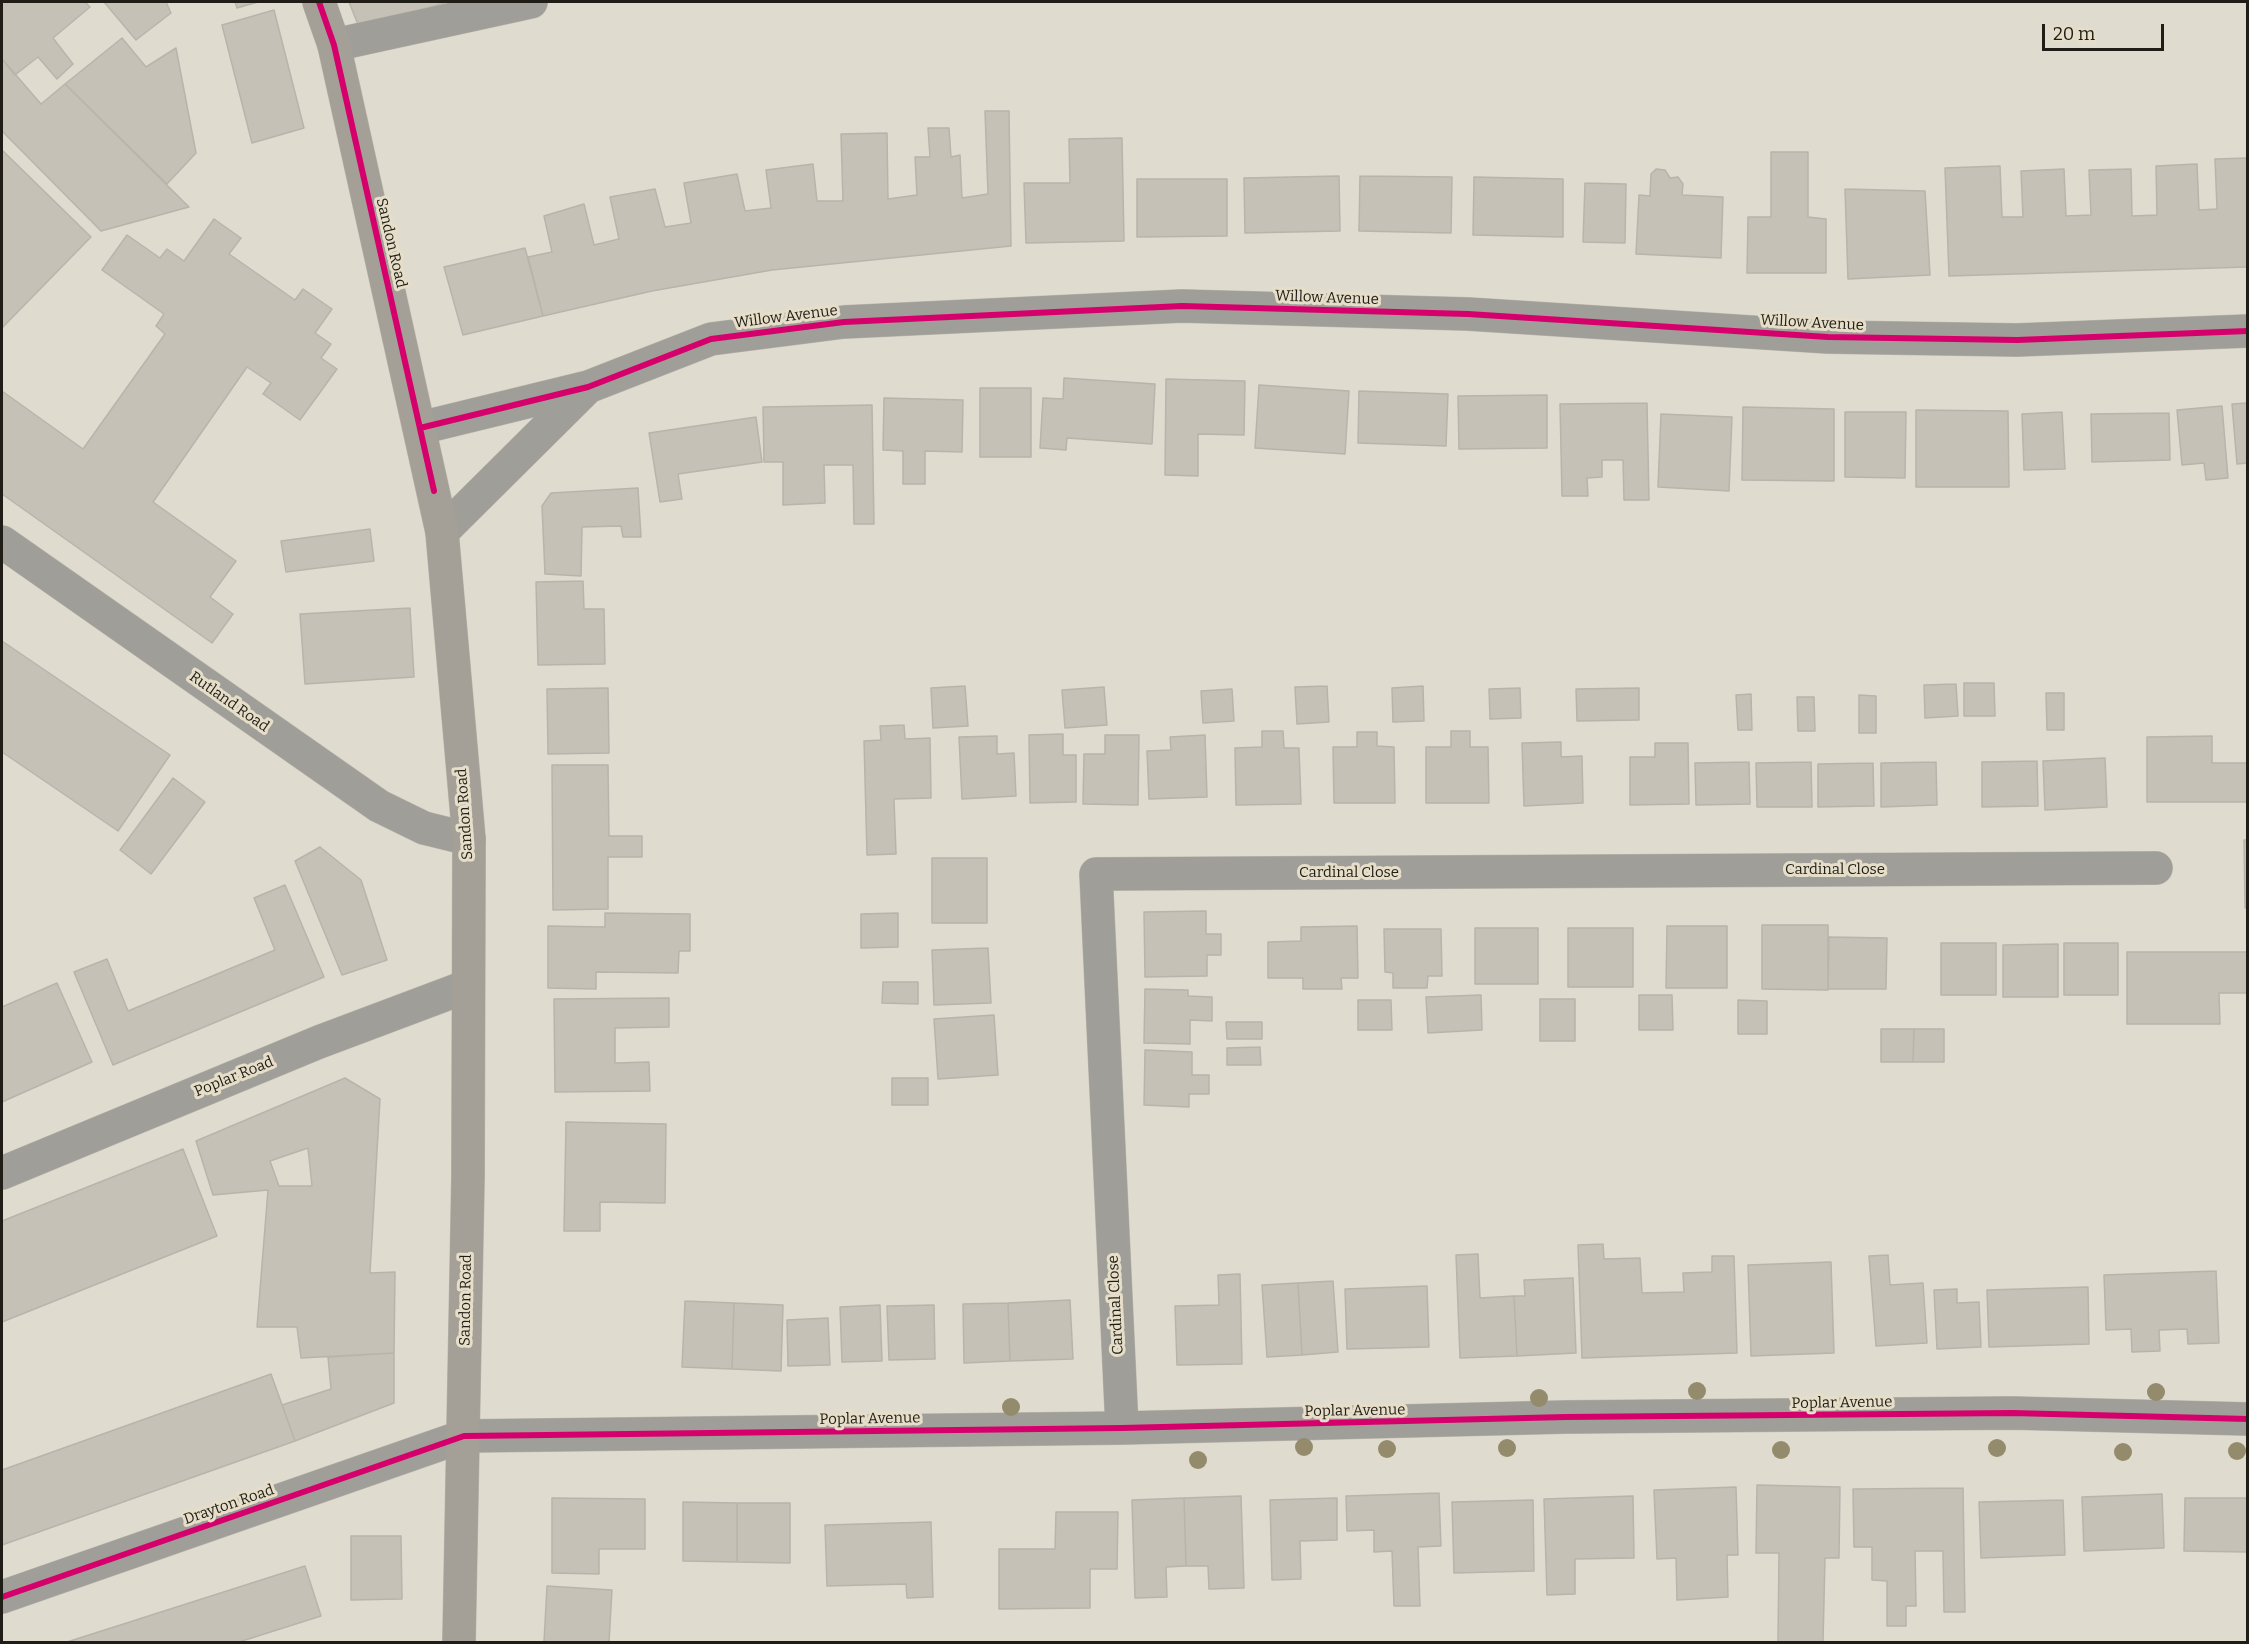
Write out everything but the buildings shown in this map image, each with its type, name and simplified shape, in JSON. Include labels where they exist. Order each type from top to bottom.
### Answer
[{"type":"main road","name":"Sandon Road","points":[[319,2],[334,45],[442,532],[469,839],[464,1436],[459,1642]]},
{"type":"street","points":[[334,45],[531,2]]},
{"type":"street","name":"Willow Avenue","points":[[420,428],[588,387],[711,339],[844,322],[1182,306],[1468,314],[1828,337],[2017,340],[2247,331]]},
{"type":"street","name":"Willow Avenue","points":[[442,532],[588,387]]},
{"type":"street","name":"Rutland Road","points":[[2,542],[379,806],[424,828],[469,839]]},
{"type":"street","name":"Cardinal Close","points":[[1122,1428],[1096,874],[2156,868]]},
{"type":"street","name":"Poplar Road","points":[[2,1173],[319,1042],[468,986]]},
{"type":"street","name":"Poplar Avenue","points":[[464,1436],[1122,1428],[1566,1417],[2012,1413],[2247,1419]]},
{"type":"street","name":"Drayton Road","points":[[2,1597],[464,1436]]},
{"type":"cycle path","points":[[319,2],[334,45],[434,491]]},
{"type":"cycle path","points":[[420,428],[588,387],[711,339],[844,322],[1182,306],[1468,314],[1828,337],[2017,340],[2248,331]]},
{"type":"cycle path","points":[[2,1597],[464,1436],[1122,1428],[1566,1417],[2012,1413],[2248,1419]]}]
